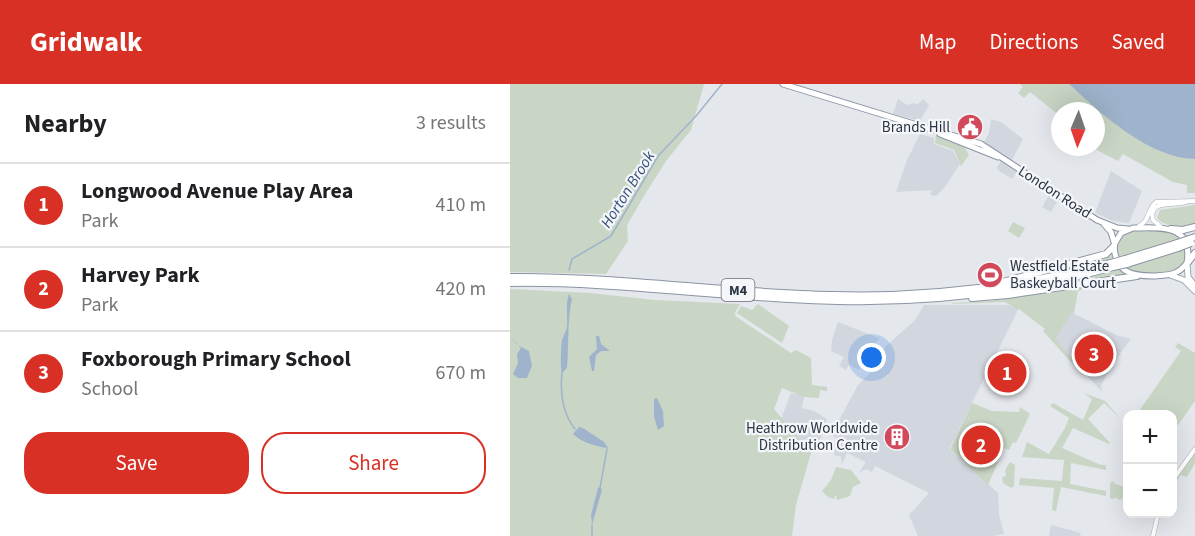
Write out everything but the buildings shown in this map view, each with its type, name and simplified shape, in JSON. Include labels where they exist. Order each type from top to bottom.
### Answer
[{"type":"highway","points":[[1171,229],[1183,230],[1195,227]]},
{"type":"highway","name":"M4","points":[[911,300],[1014,289],[1065,279],[1193,240]]},
{"type":"highway","name":"M4","points":[[965,290],[1106,254],[1114,245]]},
{"type":"highway","points":[[1187,262],[1195,253]]},
{"type":"highway","name":"M4","points":[[510,277],[831,296],[885,296],[965,290],[1035,280],[1112,265]]},
{"type":"highway","name":"M4","points":[[510,283],[562,284],[812,300],[911,300],[1001,296],[1137,276]]},
{"type":"main road","points":[[783,84],[914,124]]},
{"type":"main road","name":"London Road","points":[[914,124],[981,144],[1103,223],[1112,232],[1114,245]]},
{"type":"main road","name":"London Road","points":[[914,124],[1008,161]]},
{"type":"main road","points":[[1163,228],[1153,220],[1154,209],[1161,204],[1187,201]]},
{"type":"main road","points":[[1187,262],[1180,271],[1170,275],[1137,276],[1126,272],[1122,267],[1116,257],[1114,245],[1121,233],[1144,224],[1149,209],[1156,202],[1195,201]]},
{"type":"main road","name":"London Road","points":[[1103,223],[1121,229],[1130,229]]},
{"type":"main road","points":[[1130,229],[1163,228],[1171,229],[1179,235],[1185,243],[1188,276],[1195,286]]},
{"type":"main road","points":[[1170,275],[1184,280],[1195,291]]},
{"type":"main road","points":[[1177,475],[1195,449]]},
{"type":"main road","points":[[1153,536],[1157,518]]},
{"type":"shaded area","points":[[898,99],[907,105],[914,103],[917,105],[923,99],[929,105],[920,121],[893,114]]},
{"type":"shaded area","points":[[991,119],[1001,122],[1023,139],[1012,160],[984,142],[989,133]]},
{"type":"shaded area","points":[[920,134],[934,138],[934,144],[953,151],[960,164],[936,196],[930,195],[932,190],[896,192],[907,160]]},
{"type":"shaded area","points":[[1001,161],[1017,171],[1012,179],[998,170],[997,167]]},
{"type":"shaded area","points":[[1111,171],[1142,191],[1129,223],[1113,221],[1095,213]]},
{"type":"shaded area","points":[[1049,195],[1058,200],[1051,212],[1042,207]]},
{"type":"shaded area","points":[[924,305],[1009,305],[1018,310],[949,449],[998,493],[999,514],[1004,534],[918,536],[909,515],[929,493],[875,466],[872,472],[866,469],[859,473],[866,462],[847,453],[842,464],[841,457],[834,455],[835,447],[833,446],[837,438],[831,435],[858,385],[872,371],[881,368],[885,360],[884,348],[915,320]]},
{"type":"shaded area","points":[[1071,312],[1116,335],[1131,339],[1111,366],[1101,386],[1102,392],[1054,339]]},
{"type":"shaded area","points":[[838,322],[879,338],[859,370],[849,365],[846,370],[839,366],[844,357],[831,351]]},
{"type":"shaded area","points":[[791,393],[804,396],[802,408],[814,411],[827,419],[825,430],[812,453],[781,419]]},
{"type":"shaded area","points":[[1051,525],[1081,533],[1080,536],[1049,536]]},
{"type":"green space","points":[[510,84],[704,84],[691,130],[666,161],[644,196],[627,225],[628,241],[606,274],[510,272]]},
{"type":"green space","points":[[1020,84],[1069,84],[1088,102],[1051,102],[1051,109],[1030,92],[1024,98],[1018,93],[1023,87]]},
{"type":"green space","points":[[1105,116],[1144,143],[1178,157],[1195,159],[1195,193],[1187,193],[1187,185],[1173,182],[1123,154],[1118,161],[1105,154]]},
{"type":"green space","points":[[936,135],[963,144],[969,155],[961,166],[954,150],[935,143]]},
{"type":"green space","points":[[1195,205],[1195,225],[1175,226],[1157,218],[1160,210]]},
{"type":"green space","points":[[1013,222],[1025,228],[1019,238],[1008,231]]},
{"type":"green space","points":[[1163,229],[1177,235],[1180,239],[1118,258],[1115,247],[1121,235],[1133,230]]},
{"type":"green space","points":[[1185,248],[1185,262],[1174,273],[1137,274],[1123,267]]},
{"type":"green space","points":[[1112,252],[1115,259],[1017,279],[1107,256]]},
{"type":"green space","points":[[1120,268],[1128,275],[1015,292],[1080,279]]},
{"type":"green space","points":[[510,289],[740,304],[735,316],[791,353],[796,350],[811,358],[812,385],[827,387],[827,391],[820,390],[819,398],[804,397],[782,388],[774,409],[811,453],[796,505],[792,536],[510,536]]},
{"type":"green space","points":[[1084,289],[1078,291],[1074,313],[1071,313],[1055,339],[1080,368],[1078,370],[1043,331],[1045,329],[1019,309],[1005,302],[952,303],[990,301]]},
{"type":"green space","points":[[758,304],[789,326],[782,343],[737,313],[741,306],[752,310]]},
{"type":"green space","points":[[1178,343],[1195,353],[1195,401],[1177,426],[1177,410],[1140,410],[1181,351],[1175,347]]},
{"type":"green space","points":[[1015,362],[1016,373],[1010,384],[998,384],[1006,364]]},
{"type":"green space","points":[[1084,393],[1105,401],[1121,419],[1104,403],[1088,419],[1110,443],[1073,428],[1062,448],[1101,465],[1106,465],[1106,470],[1071,463],[1070,484],[1106,491],[1106,496],[1061,487],[1056,511],[1052,510],[1054,488],[1019,485],[1020,478],[1062,481],[1064,460],[1022,457],[1027,442],[1049,454],[1065,428],[1069,418],[1050,406],[1053,403],[1083,420],[1092,399]]},
{"type":"green space","points":[[972,403],[992,411],[1019,412],[1020,407],[1030,414],[1016,443],[1013,442],[1009,450],[1004,448],[988,485],[950,449]]},
{"type":"green space","points":[[1195,451],[1195,463],[1187,477],[1180,475],[1177,481],[1177,478]]},
{"type":"green space","points":[[1010,462],[1015,465],[1012,488],[1004,484],[1002,479],[1006,476],[1005,470]]},
{"type":"green space","points":[[836,467],[851,470],[861,483],[853,487],[850,496],[837,500],[836,495],[834,499],[822,491],[831,480]]},
{"type":"green space","points":[[1113,481],[1123,486],[1123,498],[1120,500],[1115,497],[1110,498],[1110,483]]},
{"type":"water","points":[[1069,84],[1195,84],[1195,159],[1178,157],[1144,143],[1105,116],[1105,102],[1088,102]]},
{"type":"water","points":[[569,294],[572,299],[567,368],[562,373],[562,338],[567,327]]},
{"type":"water","points":[[596,336],[599,336],[601,344],[610,351],[601,351],[596,355],[594,371],[592,371],[589,357],[597,349]]},
{"type":"water","points":[[518,345],[529,351],[532,366],[527,378],[518,378],[513,374],[518,363],[517,354],[521,348]]},
{"type":"water","points":[[657,398],[663,411],[664,426],[658,430],[654,417],[654,399]]},
{"type":"water","points":[[579,427],[604,442],[608,448],[589,444],[576,437],[573,434]]},
{"type":"water","points":[[600,487],[602,490],[592,525],[591,515]]},
{"type":"waterway","name":"Horton Brook","points":[[569,270],[572,259],[611,236],[658,156],[696,116],[722,84]]},
{"type":"waterway","name":"Horton Brook","points":[[562,372],[563,402],[567,416],[575,429]]},
{"type":"waterway","name":"Horton Brook","points":[[600,488],[607,449]]},
{"type":"waterway","name":"Horton Brook","points":[[592,525],[592,536]]},
{"type":"place","name":"Brands Hill","points":[[970,127]]},
{"type":"place","name":"Westfield Estate Baskeyball Court","points":[[990,275]]},
{"type":"place","name":"Foxborough Primary School","points":[[1094,354]]},
{"type":"place","name":"Longwood Avenue Play Area","points":[[1007,373]]},
{"type":"place","name":"Heathrow Worldwide Distribution Centre","points":[[897,437]]},
{"type":"place","name":"Harvey Park","points":[[981,445]]}]
